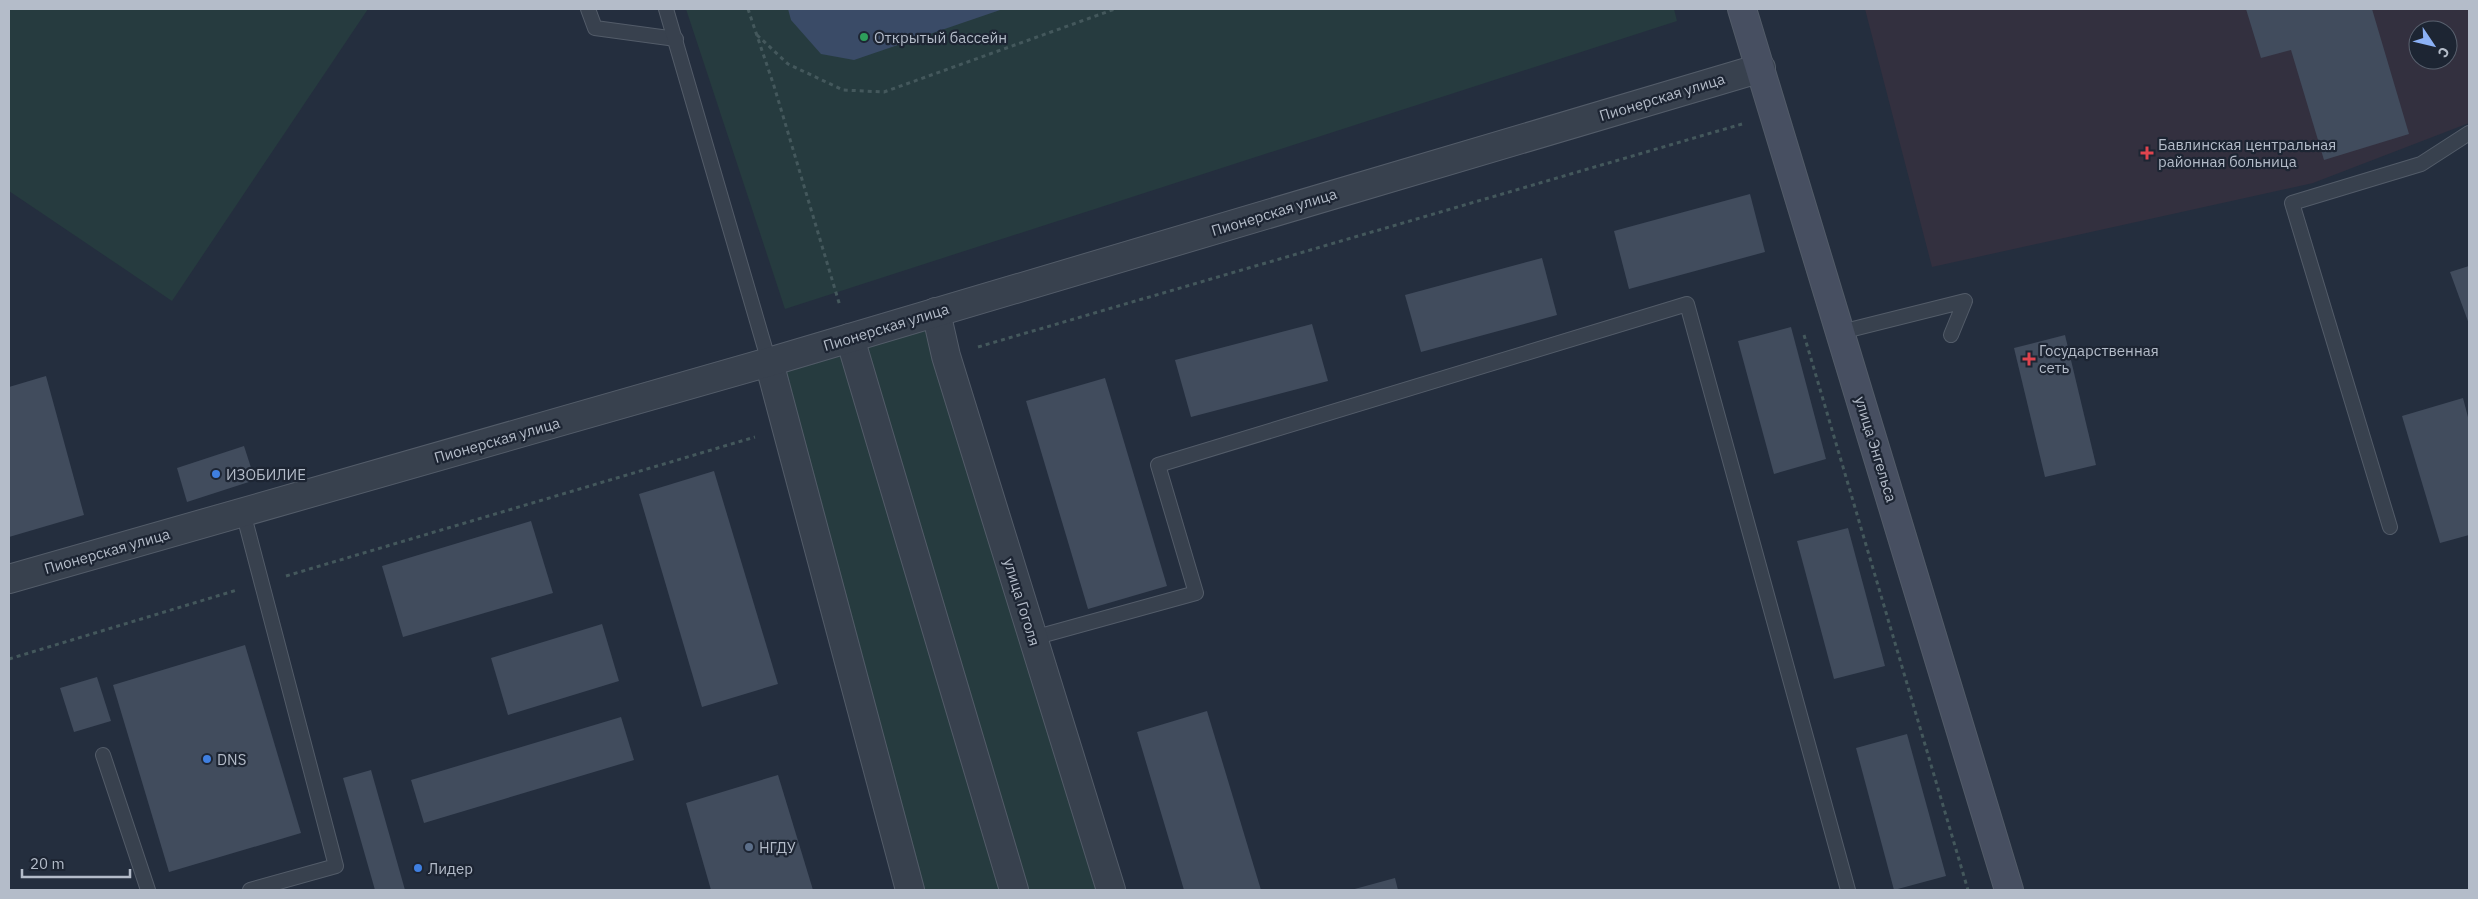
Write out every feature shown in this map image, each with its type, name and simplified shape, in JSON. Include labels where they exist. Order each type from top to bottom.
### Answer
[{"type":"street","name":"улица Энгельса","points":[[1742,9],[1841,332],[2006,889]]},
{"type":"street","name":"Пионерская улица","points":[[9,579],[769,362],[1761,68]]},
{"type":"street","name":"улица Гоголя","points":[[936,312],[946,356],[1111,890]]},
{"type":"street","points":[[850,338],[1014,890]]},
{"type":"street","points":[[769,362],[910,890]]},
{"type":"lane","points":[[588,9],[595,28],[676,39]]},
{"type":"lane","points":[[666,9],[769,362]]},
{"type":"lane","points":[[2390,527],[2292,203],[2421,164],[2469,133]]},
{"type":"lane","points":[[1841,332],[1965,301],[1951,335]]},
{"type":"lane","points":[[1033,638],[1196,594],[1158,465],[1687,304],[1848,890]]},
{"type":"lane","points":[[243,512],[336,866],[250,890]]},
{"type":"lane","points":[[103,755],[148,890]]},
{"type":"path","points":[[748,9],[850,338]]},
{"type":"path","points":[[757,35],[788,64],[843,90],[884,92],[1115,9]]},
{"type":"path","points":[[1731,77],[1744,134]]},
{"type":"path","points":[[946,356],[1775,114]]},
{"type":"path","points":[[1801,325],[1968,890]]},
{"type":"path","points":[[282,577],[786,428]]},
{"type":"path","points":[[9,658],[245,588]]},
{"type":"shaded area","name":"Бавлинская центральная районная больница","points":[[1865,9],[2469,9],[2469,123],[2313,183],[1932,267]]},
{"type":"green space","points":[[9,9],[368,9],[172,301],[9,191]]},
{"type":"green space","points":[[686,9],[1674,9],[1677,21],[785,309]]},
{"type":"green space","points":[[936,312],[1111,890],[910,890],[769,362]]},
{"type":"water","name":"Открытый бассейн","points":[[788,9],[1003,9],[854,60],[821,54],[791,20]]},
{"type":"building","points":[[2246,9],[2372,9],[2409,134],[2324,160],[2291,50],[2261,58]]},
{"type":"building","points":[[1750,194],[1765,252],[1629,289],[1614,231]]},
{"type":"building","points":[[1542,258],[1557,315],[1421,352],[1405,295]]},
{"type":"building","points":[[2469,266],[2469,324],[2450,272]]},
{"type":"building","points":[[1312,324],[1328,381],[1191,417],[1175,360]]},
{"type":"building","points":[[1791,327],[1826,459],[1774,474],[1738,341]]},
{"type":"building","points":[[2065,335],[2096,465],[2045,477],[2014,348]]},
{"type":"building","points":[[46,376],[84,515],[9,537],[9,387]]},
{"type":"building","points":[[1105,378],[1167,586],[1088,609],[1026,401]]},
{"type":"building","points":[[2463,398],[2469,421],[2469,535],[2440,543],[2402,416]]},
{"type":"building","points":[[244,446],[255,480],[187,502],[177,468]]},
{"type":"building","points":[[714,471],[778,684],[702,707],[639,494]]},
{"type":"building","points":[[531,521],[553,593],[403,637],[382,566]]},
{"type":"building","points":[[1848,528],[1885,666],[1834,679],[1797,541]]},
{"type":"building","points":[[602,624],[619,681],[508,715],[491,658]]},
{"type":"building","points":[[245,645],[301,833],[169,872],[113,685]]},
{"type":"building","points":[[97,677],[111,721],[74,732],[60,688]]},
{"type":"building","points":[[1207,711],[1261,890],[1184,890],[1137,732]]},
{"type":"building","points":[[621,717],[634,760],[424,823],[411,780]]},
{"type":"building","points":[[1907,734],[1946,876],[1894,890],[1856,748]]},
{"type":"building","points":[[371,770],[405,890],[375,890],[343,778]]},
{"type":"building","name":"НГДУ","points":[[778,775],[813,890],[711,890],[686,803]]},
{"type":"building","points":[[1395,878],[1398,890],[1351,890]]},
{"type":"place","name":"Открытый бассейн","points":[[864,37]]},
{"type":"place","name":"Бавлинская центральная районная больница","points":[[2147,153]]},
{"type":"place","name":"Государственная сеть","points":[[2029,359]]},
{"type":"place","name":"ИЗОБИЛИЕ","points":[[216,474]]},
{"type":"place","name":"DNS","points":[[207,759]]},
{"type":"place","name":"НГДУ","points":[[749,847]]},
{"type":"place","name":"Лидер","points":[[418,868]]}]
